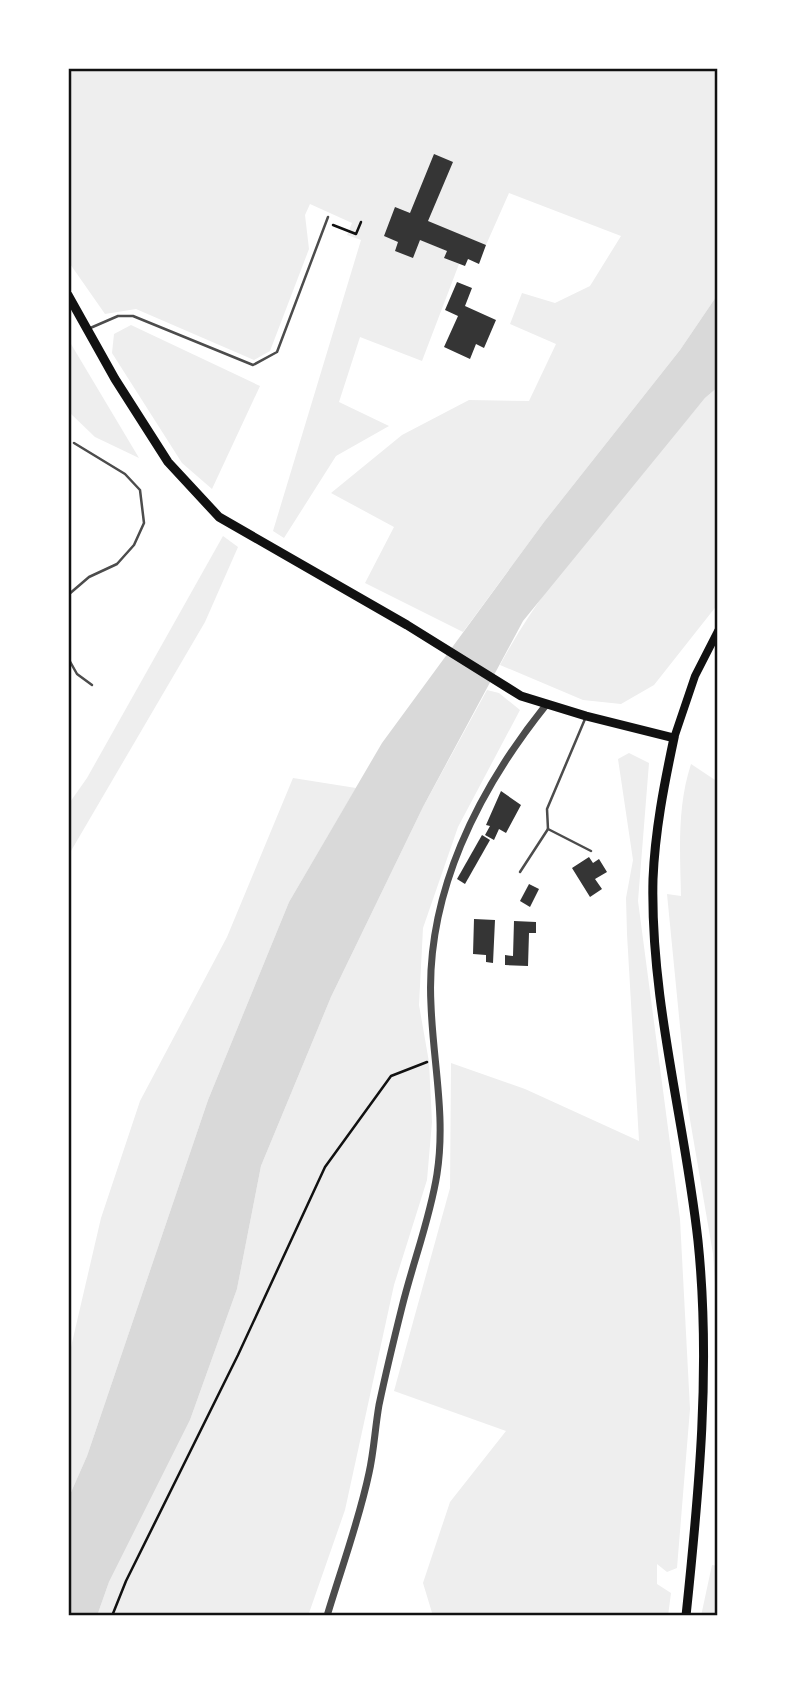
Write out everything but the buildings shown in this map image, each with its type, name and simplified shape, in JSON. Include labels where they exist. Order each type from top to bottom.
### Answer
[{"type":"main road","points":[[68,295],[115,379],[168,462],[200,500],[235,529],[381,610],[521,695],[545,705],[674,738]]},
{"type":"main road","points":[[685,1616],[695,1532],[704,1340],[698,1241],[657,966],[653,881],[659,813],[674,738],[695,676],[718,631]]},
{"type":"street","points":[[327,1616],[369,1474],[380,1405],[402,1305],[431,1206],[440,1141],[437,1061],[429,972],[437,911],[444,885],[498,774],[523,733],[545,705]]},
{"type":"lane","points":[[89,329],[118,316],[133,316],[253,365],[277,352],[328,217]]},
{"type":"lane","points":[[68,595],[89,577],[117,564],[134,545],[144,523],[139,490],[125,474],[74,443]]},
{"type":"lane","points":[[68,658],[76,674],[92,685]]},
{"type":"lane","points":[[68,670],[72,665]]},
{"type":"lane","points":[[520,873],[548,829],[547,809],[586,716]]},
{"type":"lane","points":[[548,829],[591,851]]},
{"type":"path","points":[[333,225],[356,234],[361,222]]},
{"type":"path","points":[[112,1616],[126,1581],[238,1355],[325,1167],[391,1076],[415,1065],[437,1061]]},
{"type":"shaded area","points":[[68,68],[718,68],[718,294],[680,350],[544,522],[463,632],[365,583],[394,527],[331,493],[402,435],[469,400],[529,401],[556,344],[510,324],[522,293],[555,303],[590,286],[621,236],[509,193],[486,245],[426,221],[421,240],[447,251],[444,258],[459,264],[422,361],[360,337],[339,402],[389,426],[336,456],[284,538],[273,531],[361,240],[347,235],[352,223],[310,204],[305,215],[309,249],[270,351],[254,360],[136,309],[105,314],[68,261]]},
{"type":"shaded area","points":[[718,294],[718,387],[705,398],[523,621],[423,807],[331,997],[261,1166],[237,1289],[190,1420],[109,1582],[97,1616],[68,1616],[68,1499],[87,1456],[208,1100],[289,902],[382,743],[544,522],[680,350]]},
{"type":"shaded area","points":[[131,325],[260,386],[212,489],[182,463],[112,353],[114,334]]},
{"type":"shaded area","points":[[68,339],[139,458],[95,437],[68,411]]},
{"type":"shaded area","points":[[718,387],[718,604],[654,685],[621,704],[583,700],[500,665],[544,594],[569,560],[705,398]]},
{"type":"shaded area","points":[[223,536],[238,547],[205,622],[68,856],[68,805],[87,778]]},
{"type":"shaded area","points":[[487,690],[499,693],[520,710],[458,827],[423,928],[419,1005],[429,1062],[432,1122],[427,1180],[394,1285],[345,1510],[308,1616],[97,1616],[109,1582],[190,1420],[237,1289],[261,1166],[331,997],[423,807]]},
{"type":"shaded area","points":[[629,753],[649,763],[638,901],[680,1219],[690,1409],[677,1568],[667,1572],[657,1564],[657,1584],[671,1593],[668,1616],[433,1616],[423,1583],[450,1502],[506,1431],[394,1391],[450,1188],[451,1063],[525,1089],[639,1141],[626,898],[633,860],[618,759]]},
{"type":"shaded area","points":[[691,764],[718,782],[718,1328],[713,1254],[688,1108],[667,894],[681,896],[681,813]]},
{"type":"shaded area","points":[[293,778],[356,788],[289,902],[208,1100],[87,1456],[68,1499],[68,1360],[101,1218],[140,1101],[227,937]]},
{"type":"shaded area","points":[[712,1565],[718,1566],[718,1616],[701,1616]]}]
